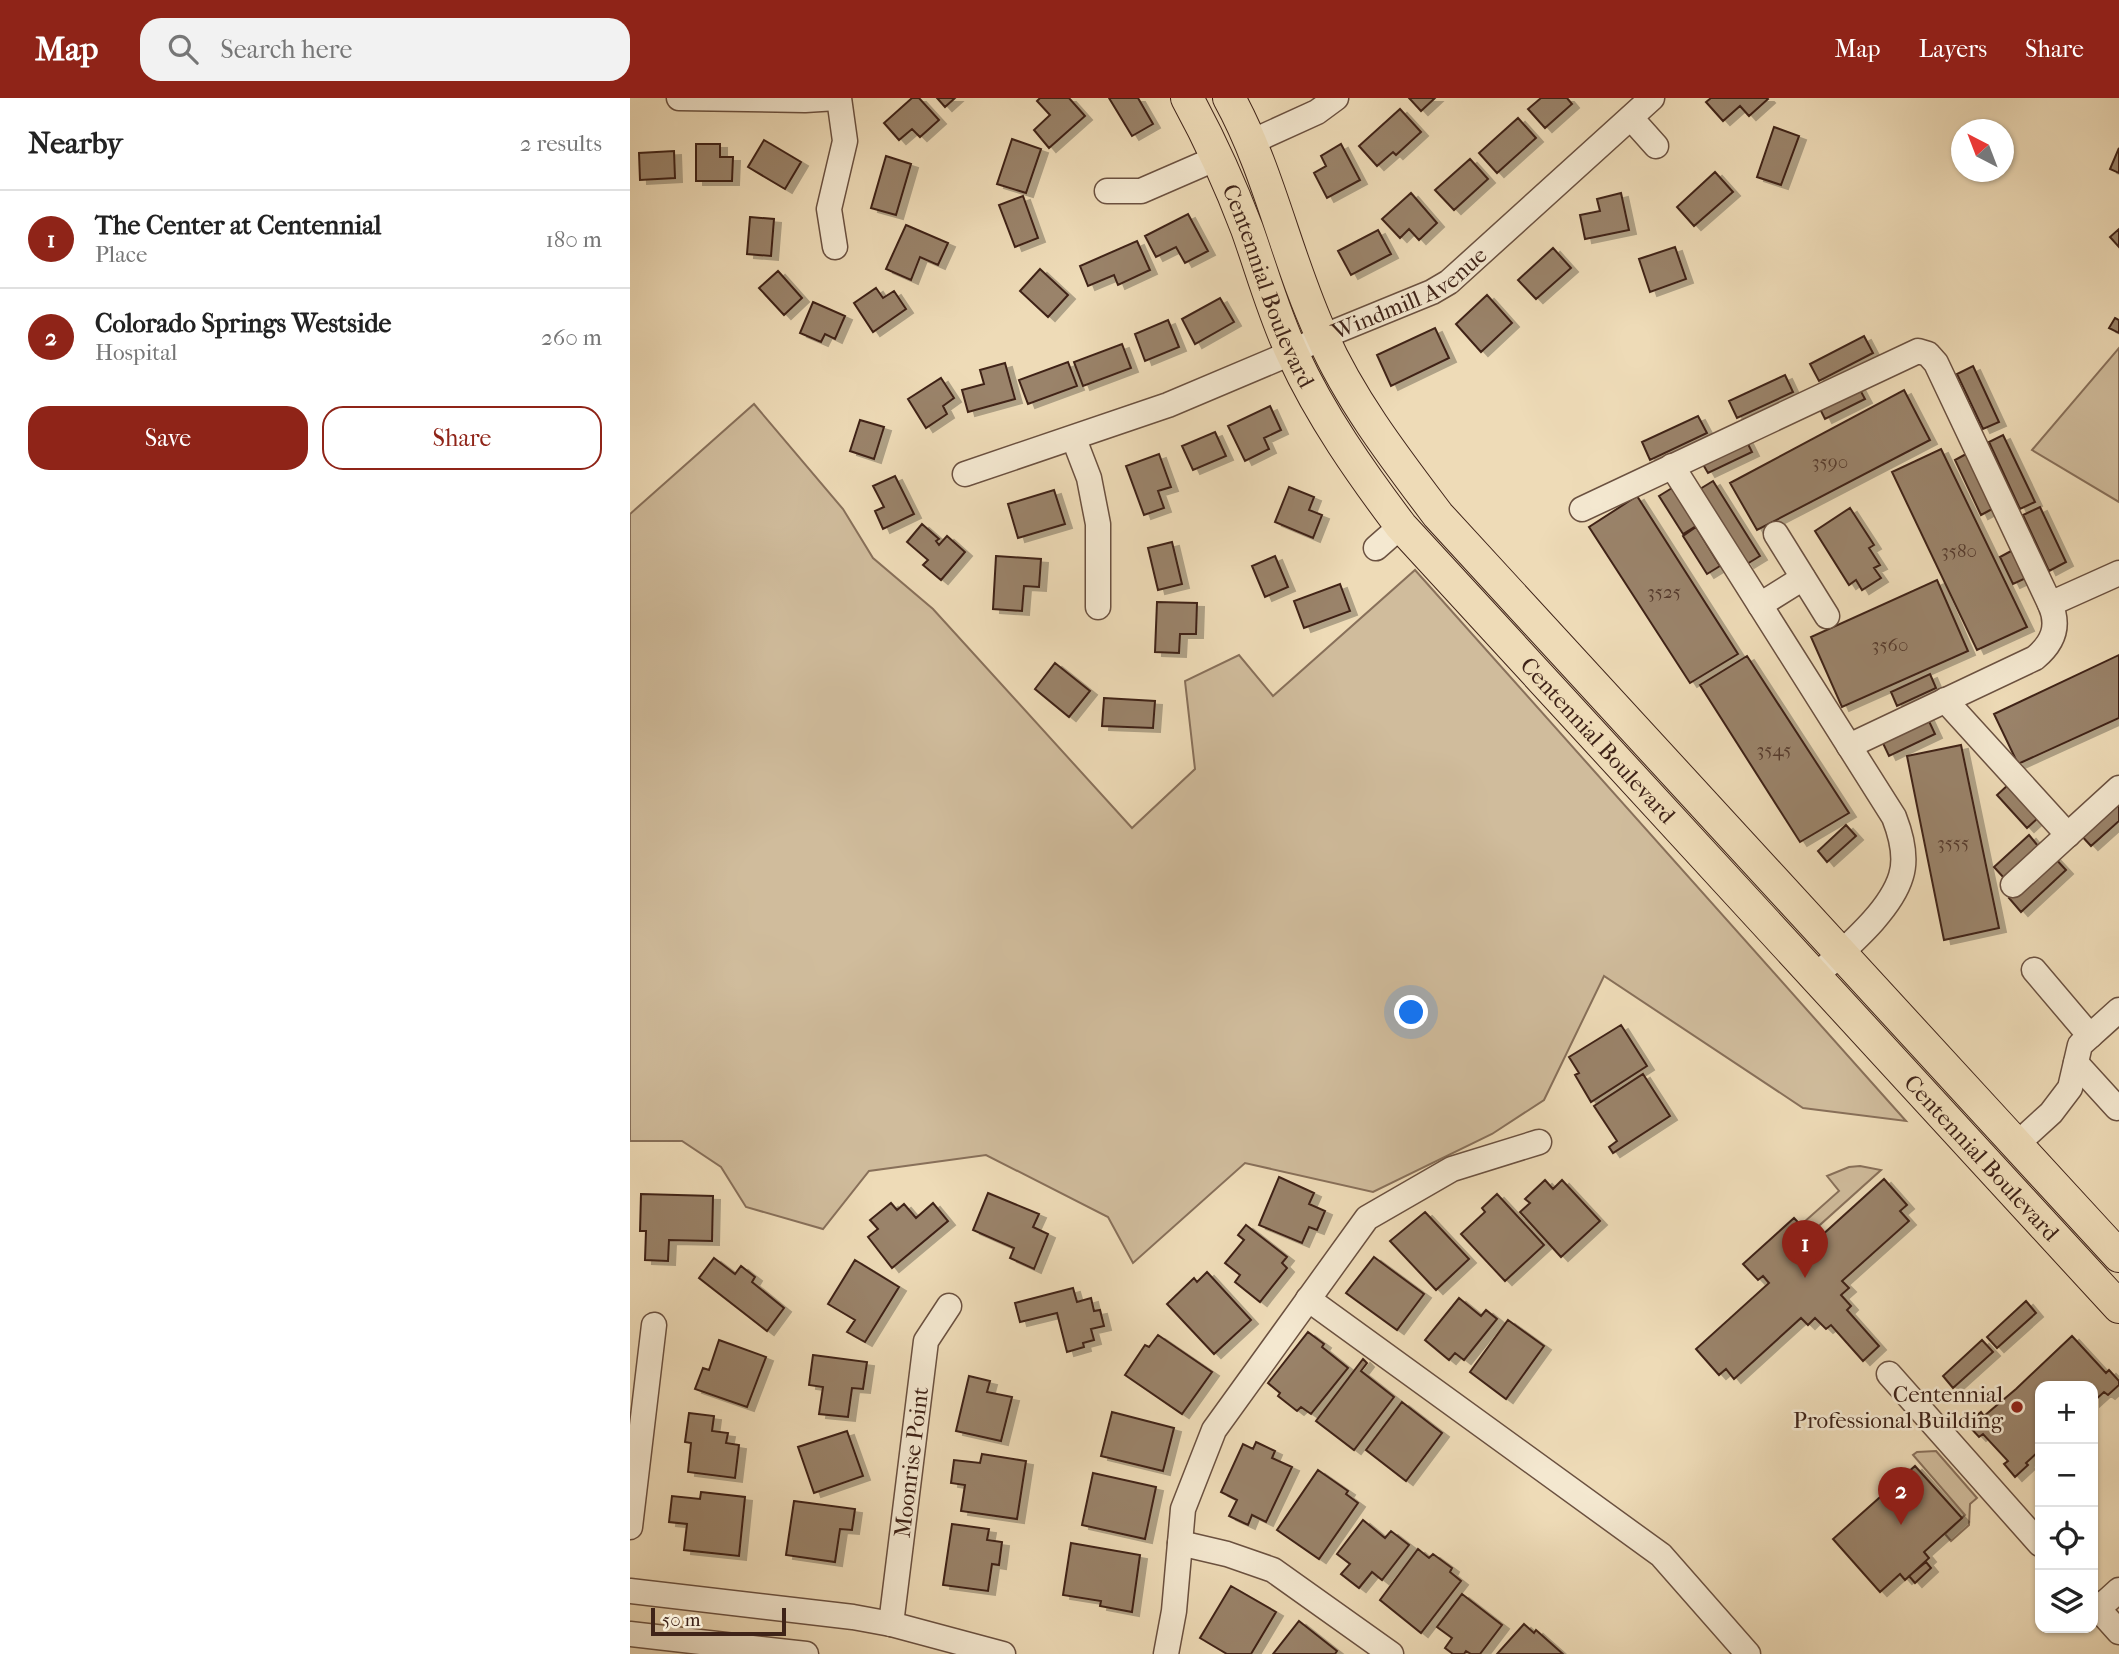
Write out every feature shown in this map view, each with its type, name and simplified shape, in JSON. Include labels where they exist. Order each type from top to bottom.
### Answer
[{"type":"main road","name":"Centennial Boulevard","points":[[1187,98],[1217,158],[1292,353],[1319,405],[1401,526],[2119,1307]]},
{"type":"main road","name":"Centennial Boulevard","points":[[1228,98],[1249,144],[1322,337],[1374,428],[1438,515],[2119,1255]]},
{"type":"street","points":[[679,98],[838,98],[845,141],[829,209],[835,247]]},
{"type":"street","points":[[1249,144],[1317,112],[1336,98]]},
{"type":"street","name":"Windmill Avenue","points":[[965,474],[1168,405],[1432,292],[1449,282],[1652,98]]},
{"type":"street","points":[[1631,118],[1656,146]]},
{"type":"street","points":[[1107,191],[1141,191],[1217,158]]},
{"type":"street","points":[[1581,509],[1918,351],[1928,354],[1936,363],[2056,618],[2055,630],[2045,650],[2035,658],[1849,746]]},
{"type":"street","points":[[1074,439],[1088,478],[1098,524],[1098,607]]},
{"type":"street","points":[[1672,466],[1894,817],[1902,838],[1902,875],[1892,895],[1878,914],[1816,976]]},
{"type":"street","points":[[1376,548],[1401,526]]},
{"type":"street","points":[[1776,534],[1827,616]]},
{"type":"street","points":[[2049,604],[2119,573]]},
{"type":"street","points":[[1760,606],[1803,578]]},
{"type":"street","points":[[1945,700],[2068,835]]},
{"type":"street","points":[[2012,885],[2119,788]]},
{"type":"street","points":[[2034,970],[2090,1036]]},
{"type":"street","points":[[2017,1144],[2052,1113],[2070,1088],[2080,1045],[2119,1010]]},
{"type":"street","points":[[2076,1063],[2118,1108]]},
{"type":"street","points":[[1166,1654],[1174,1611],[1183,1509],[1214,1430],[1367,1218],[1452,1169],[1539,1142]]},
{"type":"street","points":[[1308,1299],[1661,1555],[1748,1654]]},
{"type":"street","name":"Moonrise Point","points":[[891,1624],[926,1341],[950,1306]]},
{"type":"street","points":[[630,1527],[654,1325]]},
{"type":"street","points":[[1889,1374],[2035,1538]]},
{"type":"street","points":[[1180,1543],[1227,1554],[1273,1570],[1391,1654]]},
{"type":"street","points":[[2098,1604],[2119,1590]]},
{"type":"street","points":[[630,1591],[853,1617],[891,1624],[1003,1654]]},
{"type":"street","points":[[2098,1609],[2118,1628]]},
{"type":"street","points":[[630,1634],[806,1654]]},
{"type":"shaded area","points":[[2119,348],[2119,502],[2032,450]]},
{"type":"shaded area","points":[[754,404],[843,509],[873,558],[933,609],[1132,828],[1195,769],[1185,681],[1239,655],[1273,696],[1415,570],[1906,1121],[1803,1108],[1604,976],[1544,1100],[1492,1134],[1373,1192],[1245,1163],[1133,1263],[1108,1217],[986,1155],[869,1171],[823,1229],[746,1207],[721,1167],[682,1141],[630,1141],[630,514]]},
{"type":"shaded area","points":[[1849,1167],[1881,1170],[1812,1232],[1803,1223],[1839,1191],[1827,1176]]},
{"type":"shaded area","points":[[1936,1451],[1977,1498],[1970,1504],[1969,1525],[1951,1541],[1945,1534],[1965,1515],[1913,1455],[1917,1452]]},
{"type":"building","points":[[912,98],[919,98],[939,120],[920,137],[912,129],[899,140],[884,123]]},
{"type":"building","points":[[937,98],[955,98],[945,107]]},
{"type":"building","points":[[1040,98],[1069,98],[1085,116],[1049,148],[1034,130],[1050,115],[1037,101]]},
{"type":"building","points":[[1109,98],[1138,98],[1153,124],[1132,136]]},
{"type":"building","points":[[1409,98],[1435,98],[1421,111]]},
{"type":"building","points":[[1541,98],[1567,98],[1572,104],[1545,128],[1528,109]]},
{"type":"building","points":[[1711,98],[1768,99],[1749,116],[1740,106],[1723,121],[1706,102]]},
{"type":"building","points":[[1400,109],[1421,132],[1396,155],[1393,152],[1377,166],[1359,146]]},
{"type":"building","points":[[1518,118],[1536,138],[1497,173],[1479,153]]},
{"type":"building","points":[[1774,127],[1799,136],[1781,185],[1757,177]]},
{"type":"building","points":[[1012,139],[1041,149],[1026,193],[997,184]]},
{"type":"building","points":[[764,140],[801,162],[785,189],[748,167]]},
{"type":"building","points":[[696,144],[720,144],[720,157],[733,157],[732,181],[696,181]]},
{"type":"building","points":[[1341,144],[1360,180],[1327,198],[1314,173],[1326,166],[1321,156]]},
{"type":"building","points":[[2119,148],[2119,173],[2110,169]]},
{"type":"building","points":[[674,151],[675,178],[640,180],[639,153]]},
{"type":"building","points":[[886,156],[911,164],[896,215],[871,208]]},
{"type":"building","points":[[1470,159],[1488,179],[1454,210],[1435,190]]},
{"type":"building","points":[[1715,172],[1733,192],[1694,226],[1677,207]]},
{"type":"building","points":[[1411,193],[1437,223],[1419,240],[1409,229],[1400,238],[1382,219]]},
{"type":"building","points":[[1621,193],[1629,230],[1585,239],[1580,215],[1600,211],[1597,199]]},
{"type":"building","points":[[1023,196],[1038,238],[1015,247],[999,205]]},
{"type":"building","points":[[1188,214],[1208,251],[1185,263],[1176,247],[1156,257],[1145,236]]},
{"type":"building","points":[[750,217],[774,219],[771,256],[747,254]]},
{"type":"building","points":[[906,225],[948,243],[938,265],[920,257],[911,280],[886,269]]},
{"type":"building","points":[[2119,229],[2119,247],[2110,237]]},
{"type":"building","points":[[1378,230],[1391,254],[1351,275],[1338,251]]},
{"type":"building","points":[[1137,241],[1150,270],[1118,285],[1114,275],[1088,286],[1080,266]]},
{"type":"building","points":[[1675,247],[1686,279],[1650,292],[1639,259]]},
{"type":"building","points":[[1553,248],[1571,268],[1536,299],[1518,280]]},
{"type":"building","points":[[1040,269],[1068,295],[1048,317],[1020,291]]},
{"type":"building","points":[[778,271],[802,298],[784,315],[759,288]]},
{"type":"building","points":[[876,288],[883,298],[894,291],[906,309],[873,332],[854,303]]},
{"type":"building","points":[[1487,295],[1512,323],[1481,352],[1456,324]]},
{"type":"building","points":[[1220,298],[1234,322],[1195,344],[1182,319]]},
{"type":"building","points":[[813,302],[845,316],[835,339],[825,334],[821,342],[800,333]]},
{"type":"building","points":[[2115,318],[2119,320],[2119,333],[2109,328]]},
{"type":"building","points":[[1168,320],[1179,347],[1145,361],[1135,334]]},
{"type":"building","points":[[1435,328],[1449,358],[1391,386],[1377,355]]},
{"type":"building","points":[[1864,336],[1873,353],[1819,381],[1810,364]]},
{"type":"building","points":[[1122,344],[1131,368],[1083,386],[1074,362]]},
{"type":"building","points":[[1068,362],[1077,386],[1028,404],[1019,380]]},
{"type":"building","points":[[1005,363],[1015,399],[968,412],[962,390],[984,384],[980,370]]},
{"type":"building","points":[[1973,366],[1999,422],[1983,429],[1957,374]]},
{"type":"building","points":[[1785,375],[1793,392],[1737,418],[1729,401]]},
{"type":"building","points":[[941,378],[954,398],[943,406],[947,414],[926,428],[908,399]]},
{"type":"building","points":[[1858,386],[1865,399],[1825,419],[1818,405]]},
{"type":"building","points":[[1904,390],[1930,440],[1757,530],[1730,483]]},
{"type":"building","points":[[1270,406],[1281,430],[1264,438],[1269,449],[1245,461],[1228,426]]},
{"type":"building","points":[[1698,416],[1707,433],[1650,460],[1642,442]]},
{"type":"building","points":[[860,420],[884,427],[874,459],[850,451]]},
{"type":"building","points":[[1215,432],[1226,456],[1193,470],[1182,446]]},
{"type":"building","points":[[2003,435],[2035,502],[2020,509],[1989,442]]},
{"type":"building","points":[[1746,440],[1752,452],[1708,473],[1701,461]]},
{"type":"building","points":[[1941,449],[2027,627],[1977,650],[1892,472]]},
{"type":"building","points":[[1968,453],[1994,508],[1981,515],[1955,460]]},
{"type":"building","points":[[1159,454],[1171,487],[1158,491],[1164,508],[1144,515],[1126,466]]},
{"type":"building","points":[[895,476],[914,514],[883,529],[875,511],[884,507],[873,486]]},
{"type":"building","points":[[1713,481],[1760,556],[1747,564],[1700,489]]},
{"type":"building","points":[[1289,487],[1314,497],[1309,510],[1322,515],[1313,538],[1275,522]]},
{"type":"building","points":[[1672,488],[1696,526],[1683,534],[1659,496]]},
{"type":"building","points":[[1054,490],[1065,524],[1018,538],[1008,504]]},
{"type":"building","points":[[1637,496],[1738,654],[1690,683],[1589,527]]},
{"type":"building","points":[[2040,507],[2066,562],[2049,571],[2023,515]]},
{"type":"building","points":[[1850,508],[1874,545],[1869,548],[1880,565],[1874,568],[1881,578],[1862,590],[1856,580],[1849,585],[1815,531]]},
{"type":"building","points":[[922,524],[939,539],[936,541],[939,545],[947,536],[965,552],[941,580],[923,565],[928,560],[907,542]]},
{"type":"building","points":[[1696,527],[1720,566],[1707,574],[1683,536]]},
{"type":"building","points":[[1172,542],[1182,584],[1158,590],[1148,548]]},
{"type":"building","points":[[2013,550],[2026,578],[2013,584],[2000,557]]},
{"type":"building","points":[[996,556],[1041,559],[1039,587],[1024,586],[1022,611],[993,609]]},
{"type":"building","points":[[1275,556],[1288,587],[1265,597],[1252,566]]},
{"type":"building","points":[[1937,580],[1968,651],[1842,707],[1811,637]]},
{"type":"building","points":[[1340,584],[1350,611],[1304,628],[1294,601]]},
{"type":"building","points":[[1157,602],[1197,603],[1196,634],[1180,634],[1179,653],[1155,652]]},
{"type":"building","points":[[2119,655],[2119,718],[2018,764],[1994,714]]},
{"type":"building","points":[[1747,656],[1849,813],[1800,842],[1700,685]]},
{"type":"building","points":[[1055,663],[1090,691],[1069,717],[1035,689]]},
{"type":"building","points":[[1930,674],[1936,688],[1897,706],[1891,692]]},
{"type":"building","points":[[1104,698],[1155,701],[1153,728],[1102,726]]},
{"type":"building","points":[[1927,717],[1935,734],[1889,756],[1881,739]]},
{"type":"building","points":[[1961,745],[1999,928],[1944,940],[1907,756]]},
{"type":"building","points":[[2008,785],[2038,818],[2027,828],[1997,795]]},
{"type":"building","points":[[2119,796],[2119,821],[2091,846],[2079,833]]},
{"type":"building","points":[[1846,825],[1856,836],[1827,862],[1818,851]]},
{"type":"building","points":[[2029,835],[2038,846],[2004,878],[1994,867]]},
{"type":"building","points":[[2053,856],[2066,870],[2021,912],[2009,898]]},
{"type":"building","points":[[1621,1025],[1647,1066],[1591,1102],[1575,1075],[1579,1073],[1569,1057]]},
{"type":"building","points":[[1643,1074],[1670,1116],[1613,1153],[1609,1147],[1617,1141],[1594,1106]]},
{"type":"building","points":[[1279,1177],[1314,1193],[1309,1204],[1325,1211],[1317,1230],[1309,1227],[1302,1243],[1259,1225]]},
{"type":"building","points":[[1884,1179],[1907,1205],[1900,1211],[1909,1221],[1842,1281],[1849,1288],[1841,1295],[1851,1306],[1847,1310],[1879,1346],[1863,1361],[1831,1325],[1826,1329],[1815,1318],[1808,1325],[1801,1318],[1734,1379],[1726,1369],[1719,1375],[1696,1349],[1769,1283],[1763,1276],[1758,1280],[1743,1264],[1794,1218],[1809,1234],[1804,1239],[1810,1246]]},
{"type":"building","points":[[1545,1180],[1553,1189],[1562,1180],[1600,1221],[1561,1257],[1520,1212],[1530,1203],[1525,1199]]},
{"type":"building","points":[[988,1193],[1039,1214],[1033,1227],[1048,1234],[1034,1269],[1010,1258],[1014,1248],[973,1230]]},
{"type":"building","points":[[641,1194],[713,1196],[712,1241],[669,1240],[668,1261],[645,1260],[646,1231],[640,1231]]},
{"type":"building","points":[[1497,1194],[1544,1245],[1505,1281],[1461,1234],[1485,1212],[1482,1208]]},
{"type":"building","points":[[891,1203],[897,1210],[904,1204],[916,1218],[933,1203],[948,1221],[892,1268],[868,1237],[878,1229],[870,1220]]},
{"type":"building","points":[[1425,1212],[1469,1259],[1436,1290],[1390,1241]]},
{"type":"building","points":[[1246,1225],[1287,1257],[1282,1263],[1287,1268],[1260,1302],[1235,1282],[1240,1275],[1225,1263],[1244,1240],[1238,1235]]},
{"type":"building","points":[[1374,1257],[1424,1294],[1397,1330],[1346,1293]]},
{"type":"building","points":[[714,1258],[735,1274],[741,1266],[755,1277],[752,1282],[784,1308],[767,1331],[699,1278]]},
{"type":"building","points":[[855,1260],[899,1287],[865,1342],[847,1332],[855,1320],[828,1304]]},
{"type":"building","points":[[1207,1272],[1251,1320],[1214,1354],[1167,1304],[1194,1278],[1197,1282]]},
{"type":"building","points":[[1073,1288],[1077,1302],[1091,1298],[1094,1311],[1100,1310],[1104,1326],[1091,1329],[1094,1340],[1083,1343],[1084,1347],[1067,1352],[1057,1313],[1020,1322],[1015,1303]]},
{"type":"building","points":[[1459,1298],[1481,1316],[1486,1310],[1497,1319],[1464,1360],[1455,1353],[1449,1360],[1425,1340]]},
{"type":"building","points":[[2026,1301],[2036,1313],[1997,1348],[1987,1337]]},
{"type":"building","points":[[1508,1320],[1544,1346],[1506,1399],[1470,1372]]},
{"type":"building","points":[[1308,1332],[1348,1368],[1311,1414],[1301,1407],[1297,1411],[1278,1396],[1280,1393],[1268,1383]]},
{"type":"building","points":[[1158,1335],[1212,1372],[1182,1414],[1125,1375],[1145,1345],[1149,1347]]},
{"type":"building","name":"Centennial Professional Building","points":[[2072,1336],[2106,1373],[2109,1370],[2119,1381],[2119,1385],[2108,1395],[2104,1392],[2098,1397],[2098,1381],[2035,1381],[2035,1455],[2015,1477],[2004,1464],[2008,1461],[1983,1434],[1979,1437],[1967,1424],[1981,1412],[1984,1416]]},
{"type":"building","points":[[719,1340],[766,1357],[747,1407],[695,1389],[703,1368],[709,1370]]},
{"type":"building","points":[[1982,1340],[1993,1352],[1953,1388],[1943,1376]]},
{"type":"building","points":[[813,1355],[867,1362],[863,1389],[852,1388],[848,1417],[819,1414],[823,1387],[809,1385]]},
{"type":"building","points":[[1363,1359],[1367,1363],[1361,1371],[1394,1397],[1354,1450],[1316,1421]]},
{"type":"building","points":[[969,1376],[990,1381],[987,1392],[1012,1397],[1001,1441],[956,1431]]},
{"type":"building","points":[[1402,1402],[1442,1433],[1406,1481],[1366,1450]]},
{"type":"building","points":[[1112,1412],[1174,1428],[1163,1471],[1101,1456]]},
{"type":"building","points":[[689,1413],[714,1416],[712,1431],[728,1433],[726,1443],[739,1445],[735,1478],[688,1472],[691,1443],[685,1442]]},
{"type":"building","points":[[847,1431],[863,1476],[814,1493],[798,1447]]},
{"type":"building","points":[[1256,1442],[1275,1451],[1272,1458],[1292,1467],[1266,1522],[1252,1515],[1248,1525],[1229,1516],[1237,1500],[1221,1492],[1243,1444],[1253,1449]]},
{"type":"building","points":[[982,1454],[1026,1461],[1017,1519],[961,1511],[965,1485],[951,1483],[954,1460],[980,1463]]},
{"type":"building","points":[[1915,1466],[1962,1518],[1924,1552],[1929,1558],[1905,1580],[1900,1574],[1880,1592],[1833,1539]]},
{"type":"building","points":[[1318,1470],[1348,1491],[1346,1494],[1358,1503],[1319,1559],[1277,1530]]},
{"type":"building","points":[[1093,1473],[1156,1487],[1145,1539],[1082,1525]]},
{"type":"building","points":[[701,1492],[745,1497],[739,1556],[684,1550],[687,1524],[669,1522],[672,1496],[700,1499]]},
{"type":"building","points":[[794,1501],[855,1509],[852,1530],[840,1529],[835,1562],[786,1555]]},
{"type":"building","points":[[1363,1520],[1385,1538],[1391,1531],[1409,1545],[1382,1580],[1372,1572],[1359,1588],[1341,1574],[1350,1564],[1337,1554]]},
{"type":"building","points":[[952,1524],[989,1529],[987,1540],[1002,1542],[999,1565],[992,1564],[988,1591],[943,1585]]},
{"type":"building","points":[[1071,1543],[1140,1555],[1132,1612],[1100,1606],[1101,1601],[1063,1595]]},
{"type":"building","points":[[1418,1549],[1429,1558],[1433,1554],[1452,1568],[1450,1572],[1461,1581],[1421,1633],[1380,1600]]},
{"type":"building","points":[[1926,1562],[1931,1568],[1915,1583],[1909,1576]]},
{"type":"building","points":[[1231,1586],[1276,1612],[1251,1654],[1227,1654],[1200,1638]]},
{"type":"building","points":[[1462,1594],[1502,1625],[1480,1654],[1466,1651],[1464,1654],[1453,1654],[1445,1648],[1452,1638],[1437,1627]]},
{"type":"building","points":[[1299,1621],[1337,1651],[1335,1654],[1273,1654]]},
{"type":"building","points":[[1524,1624],[1534,1633],[1536,1630],[1563,1654],[1497,1654]]},
{"type":"place","name":"The Center at Centennial","points":[[1805,1278]]},
{"type":"place","name":"Centennial Professional Building","points":[[2017,1407]]},
{"type":"place","name":"Colorado Springs Westside","points":[[1901,1525]]}]
